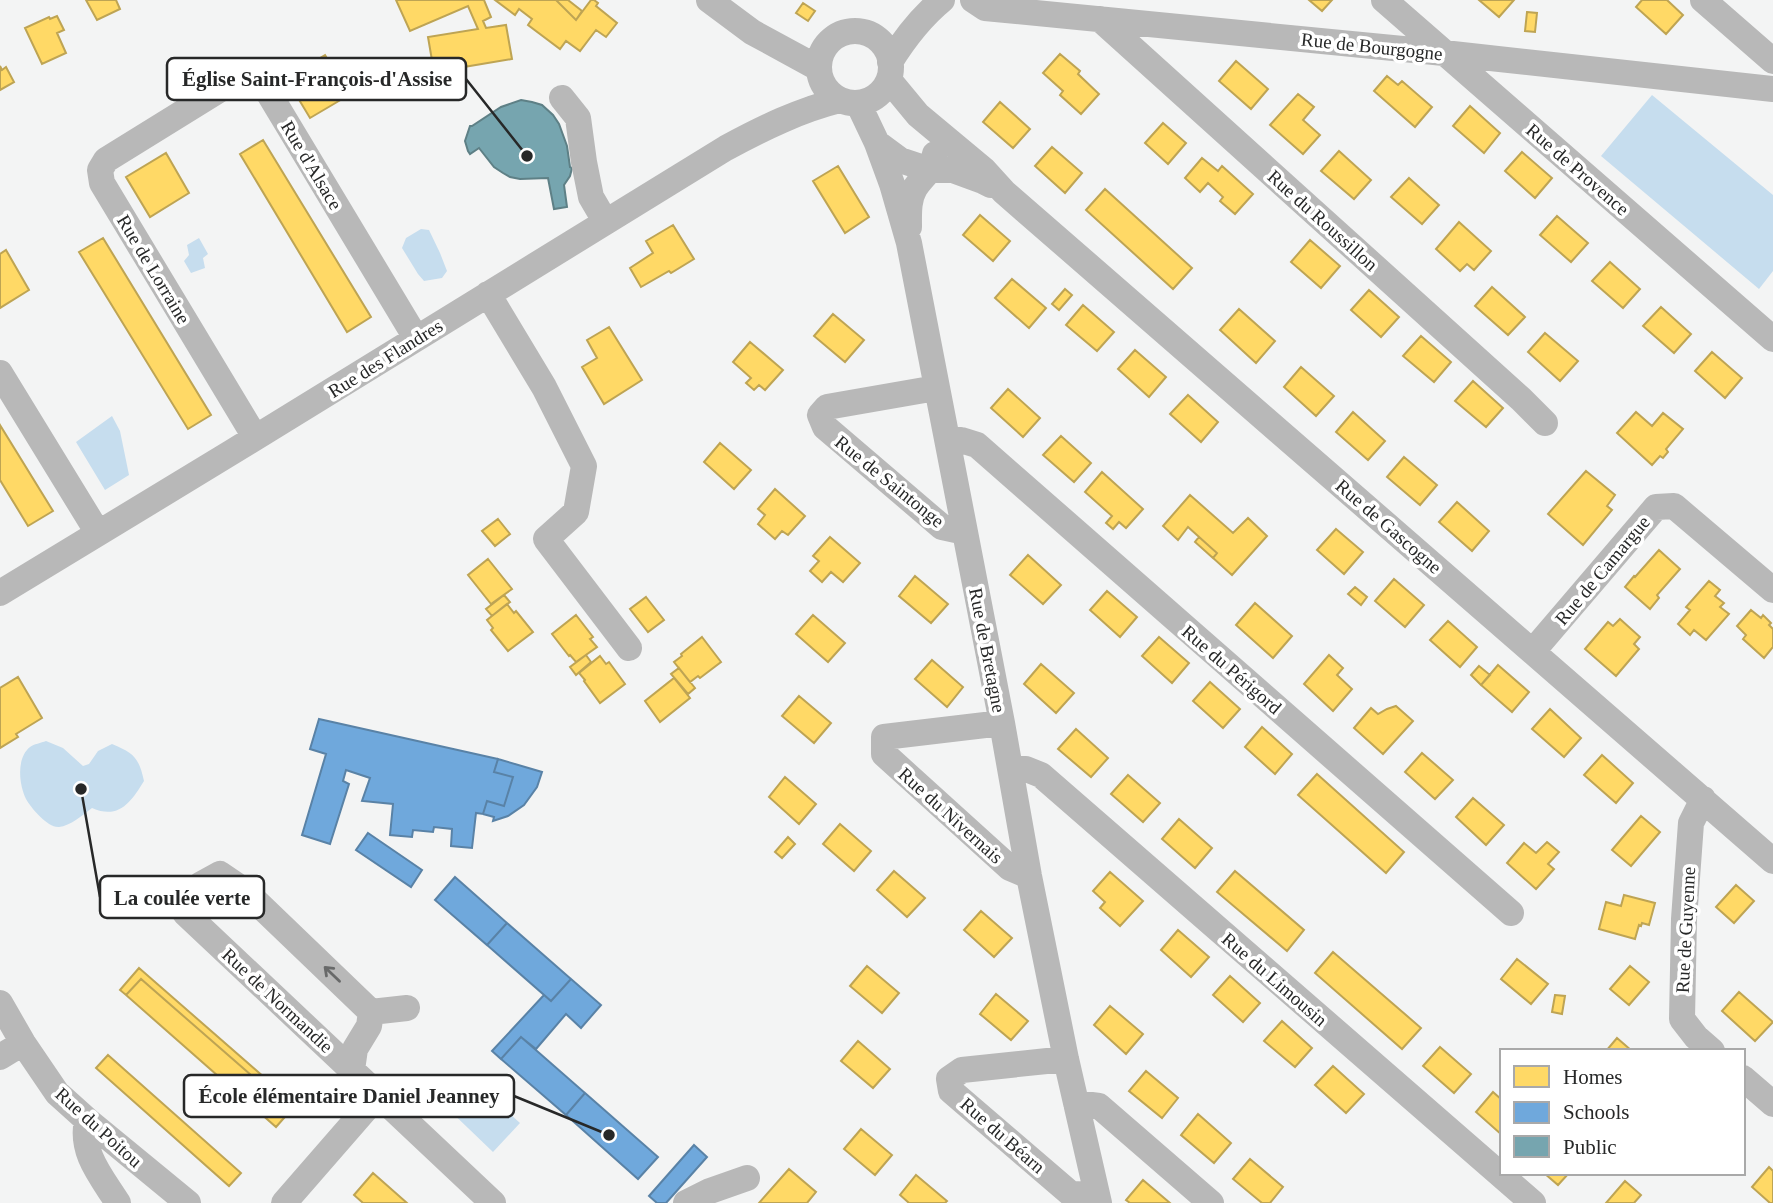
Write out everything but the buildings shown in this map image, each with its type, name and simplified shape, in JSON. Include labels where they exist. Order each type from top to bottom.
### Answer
[{"type":"street","points":[[709,0],[752,32],[819,74]]},
{"type":"street","name":"Rue de Bourgogne","points":[[973,0],[985,8],[1444,53],[1773,89]]},
{"type":"street","name":"Rue de Provence","points":[[1384,0],[1773,339]]},
{"type":"street","points":[[1703,0],[1773,61]]},
{"type":"street","points":[[873,36],[897,29],[935,6]]},
{"type":"street","points":[[890,71],[889,55],[884,45],[865,32],[843,33],[833,38],[820,57],[819,74],[826,90],[835,98],[849,102],[868,101],[884,89],[906,37],[935,6]]},
{"type":"street","name":"Rue du Roussillon","points":[[1100,19],[1545,423]]},
{"type":"street","points":[[765,39],[833,38]]},
{"type":"street","name":"Rue de Gascogne","points":[[890,71],[918,115],[984,170],[1004,192],[1773,861]]},
{"type":"street","name":"Rue des Flandres","points":[[770,125],[819,74]]},
{"type":"street","name":"Rue d'Alsace","points":[[166,123],[232,82],[256,82],[268,92],[416,338]]},
{"type":"street","points":[[562,99],[578,118],[592,197],[606,221]]},
{"type":"street","name":"Rue des Flandres","points":[[0,593],[726,148],[770,125],[817,106],[849,102]]},
{"type":"street","name":"Rue de Bretagne","points":[[849,102],[877,143],[909,243],[1011,769],[1029,876],[1098,1199]]},
{"type":"street","name":"Rue de Lorraine","points":[[166,123],[106,160],[100,170],[102,183],[256,437]]},
{"type":"street","points":[[909,243],[909,204],[915,188],[930,170],[936,156],[931,124]]},
{"type":"street","name":"Rue de Gascogne","points":[[877,143],[900,159],[930,170],[953,170],[1004,192]]},
{"type":"street","points":[[488,294],[544,387],[584,466],[576,512],[546,539],[629,648]]},
{"type":"street","points":[[0,373],[98,533]]},
{"type":"street","name":"Rue de Saintonge","points":[[936,388],[827,407],[820,415],[825,427],[942,527],[965,532]]},
{"type":"street","name":"Rue du Périgord","points":[[947,438],[976,445],[1511,913]]},
{"type":"street","name":"Rue de Camargue","points":[[1533,651],[1656,507],[1674,506],[1773,590]]},
{"type":"street","name":"Rue du Nivernais","points":[[1002,723],[884,737],[884,754],[1010,868],[1029,876]]},
{"type":"street","name":"Rue du Limousin","points":[[1011,769],[1026,769],[1041,775],[1532,1203]]},
{"type":"street","name":"Rue de Guyenne","points":[[1703,799],[1691,823],[1684,919],[1682,1019],[1710,1049]]},
{"type":"street","name":"Rue de Normandie","points":[[371,1012],[245,891],[220,874],[200,885],[185,913],[494,1203]]},
{"type":"street","name":"Rue du Poitou","points":[[0,1003],[57,1093],[87,1121],[188,1203]]},
{"type":"street","points":[[352,1070],[355,1049],[369,1026],[371,1012],[407,1008]]},
{"type":"street","points":[[0,1057],[23,1043]]},
{"type":"street","name":"Rue du Béarn","points":[[1066,1059],[962,1070],[949,1079],[951,1091],[1070,1194],[1098,1199]]},
{"type":"street","points":[[1745,1080],[1773,1104]]},
{"type":"street","points":[[284,1203],[378,1095]]},
{"type":"street","points":[[1076,1103],[1099,1106],[1212,1203]]},
{"type":"street","points":[[87,1121],[84,1133],[87,1153],[118,1203]]},
{"type":"street","points":[[686,1203],[747,1178]]},
{"type":"shaded area","points":[[1652,95],[1773,195],[1773,271],[1759,289],[1601,156]]},
{"type":"shaded area","points":[[421,229],[429,230],[440,253],[447,271],[442,278],[424,281],[402,248],[406,238]]},
{"type":"shaded area","points":[[199,238],[208,254],[203,258],[205,268],[191,273],[184,261],[189,255],[187,245]]},
{"type":"shaded area","points":[[112,416],[120,431],[129,475],[105,490],[76,442]]},
{"type":"shaded area","points":[[46,741],[63,748],[83,766],[89,764],[98,751],[112,744],[134,757],[144,781],[129,802],[117,810],[110,812],[92,808],[68,825],[59,827],[50,824],[28,803],[20,779],[22,758],[26,752],[32,746]]},
{"type":"shaded area","points":[[469,1077],[520,1123],[493,1152],[443,1104]]},
{"type":"place","name":"Église Saint-François-d'Assise","points":[[527,156]]},
{"type":"place","name":"La coulée verte","points":[[81,789]]},
{"type":"place","name":"École élémentaire Daniel Jeanney","points":[[609,1135]]}]
